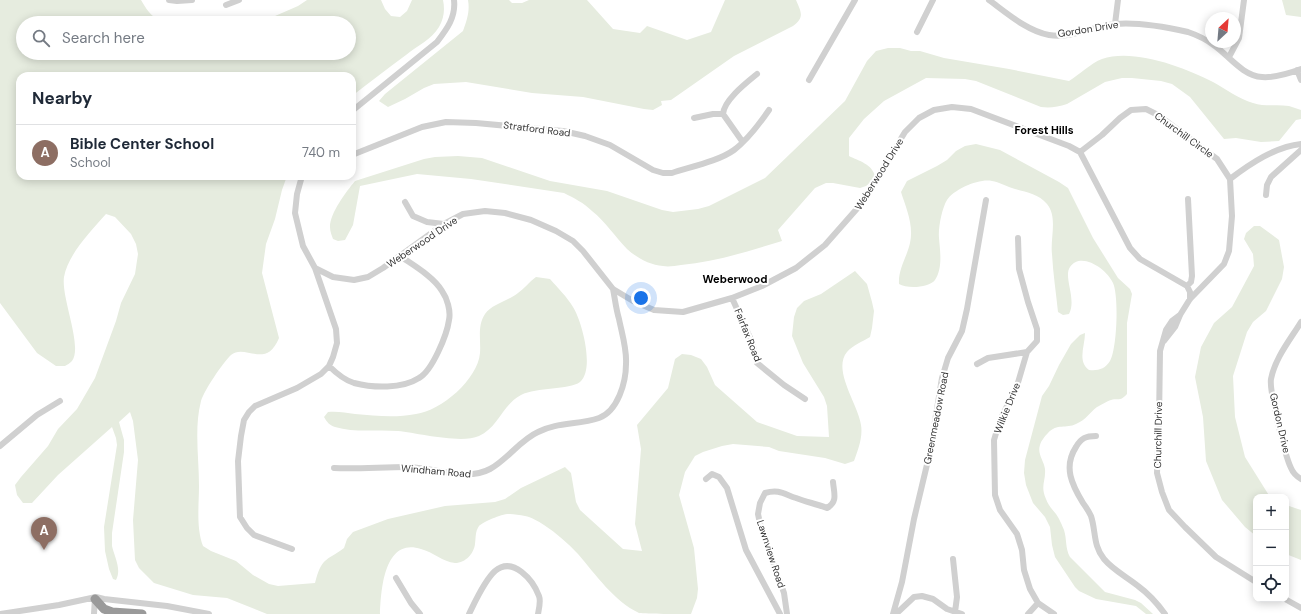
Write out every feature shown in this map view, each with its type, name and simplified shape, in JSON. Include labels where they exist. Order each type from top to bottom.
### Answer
[{"type":"highway","points":[[96,598],[104,609],[108,611],[142,614]]},
{"type":"street","points":[[169,0],[192,0]]},
{"type":"street","points":[[226,5],[239,0]]},
{"type":"street","points":[[356,108],[437,42],[446,30],[452,18],[454,0]]},
{"type":"street","points":[[808,80],[855,0]]},
{"type":"street","points":[[917,32],[933,0]]},
{"type":"street","name":"Gordon Drive","points":[[989,0],[1036,31],[1049,35],[1063,36],[1115,24],[1139,24],[1187,32],[1214,45],[1248,72],[1258,76],[1270,77],[1299,70]]},
{"type":"street","points":[[1115,24],[1118,0]]},
{"type":"street","points":[[1229,57],[1239,38],[1244,0]]},
{"type":"street","points":[[1299,70],[1301,80]]},
{"type":"street","points":[[742,141],[723,114],[723,109],[728,101],[757,74]]},
{"type":"street","name":"Weberwood Drive","points":[[315,268],[333,277],[354,280],[368,277],[444,224],[463,214],[485,211],[505,213],[531,220],[556,231],[573,241],[583,251],[613,289],[633,301],[654,310],[683,312],[732,298],[762,286],[796,268],[825,245],[862,204],[905,132],[919,118],[934,110],[952,107],[971,109],[1069,146],[1080,152]]},
{"type":"street","name":"Churchill Circle","points":[[1080,152],[1131,110],[1146,109],[1158,115],[1217,159],[1230,179],[1232,216],[1229,252],[1224,264],[1190,299]]},
{"type":"street","name":"Stratford Road","points":[[356,152],[422,127],[446,122],[476,123],[563,131],[585,136],[610,145],[653,170],[663,173],[672,173],[724,156],[742,141],[769,110]]},
{"type":"street","points":[[694,118],[713,114],[723,114]]},
{"type":"street","points":[[1230,179],[1248,165],[1269,154],[1287,147],[1301,144]]},
{"type":"street","points":[[1266,195],[1267,185],[1271,177],[1301,150]]},
{"type":"street","points":[[1080,152],[1130,248],[1140,259],[1187,286],[1190,292],[1190,299]]},
{"type":"street","points":[[292,549],[254,535],[247,528],[240,517],[238,461],[244,420],[249,412],[255,406],[297,388],[321,374],[329,366],[337,342],[336,329],[315,268],[303,246],[295,213],[297,194],[301,180]]},
{"type":"street","points":[[1187,286],[1191,282],[1192,276],[1188,199]]},
{"type":"street","name":"Greenmeadow Road","points":[[894,614],[930,452],[942,378],[948,358],[962,331],[967,309],[986,200]]},
{"type":"street","points":[[405,202],[413,216],[427,222],[444,224]]},
{"type":"street","name":"Wilkie Drive","points":[[1018,238],[1019,269],[1028,302],[1038,329],[1037,341],[1027,352],[1017,386],[1001,418],[994,440],[995,495],[1000,510],[1017,534],[1022,550],[1024,570],[1030,589],[1038,604]]},
{"type":"street","points":[[329,366],[338,375],[353,383],[374,386],[397,386],[420,378],[431,365],[450,319],[448,306],[442,290],[423,272],[400,256]]},
{"type":"street","name":"Windham Road","points":[[334,468],[354,469],[373,467],[408,467],[464,475],[477,474],[490,469],[536,433],[547,427],[585,422],[605,415],[617,402],[622,390],[626,365],[625,348],[613,289]]},
{"type":"street","name":"Fairfax Road","points":[[732,298],[752,342],[757,363],[784,385],[805,399]]},
{"type":"street","name":"Churchill Drive","points":[[1190,299],[1180,315],[1175,327],[1164,341],[1160,351],[1160,422],[1157,472],[1162,492],[1170,510],[1185,527],[1216,557],[1253,580]]},
{"type":"street","name":"Gordon Drive","points":[[1301,322],[1275,367],[1271,381],[1283,443],[1289,462],[1296,476],[1301,479]]},
{"type":"street","points":[[977,364],[988,358],[1027,352]]},
{"type":"street","points":[[0,446],[37,414],[60,401]]},
{"type":"street","points":[[1096,436],[1082,438],[1078,443],[1071,457],[1069,470],[1075,489],[1091,516],[1097,547],[1104,559],[1151,597],[1165,614]]},
{"type":"street","name":"Lawnview Road","points":[[706,479],[712,474],[719,477],[727,488],[746,550],[780,614]]},
{"type":"street","name":"Lawnview Road","points":[[787,614],[784,593],[761,528],[758,514],[760,503],[765,493],[771,491],[784,492],[796,498],[828,508],[835,500],[833,482]]},
{"type":"street","points":[[953,559],[957,597],[955,612]]},
{"type":"street","points":[[469,614],[489,578],[496,570],[506,567],[516,568],[522,571],[533,583],[540,597],[538,614]]},
{"type":"street","points":[[396,578],[420,614]]},
{"type":"street","points":[[894,614],[914,597],[922,596],[962,614]]},
{"type":"street","points":[[0,614],[96,598],[167,606],[210,614]]},
{"type":"street","points":[[94,614],[96,598]]},
{"type":"street","points":[[1289,601],[1301,608]]},
{"type":"street","points":[[1028,614],[1038,604],[1054,614]]},
{"type":"shaded area","points":[[0,0],[141,0],[153,16],[16,16],[16,60],[356,60],[356,16],[275,16],[298,6],[307,0],[381,0],[385,9],[391,16],[400,17],[407,11],[412,0],[443,0],[443,17],[436,32],[356,93],[356,72],[16,72],[16,180],[286,180],[275,219],[266,244],[262,273],[279,338],[274,347],[268,352],[255,354],[237,352],[231,355],[214,377],[201,401],[197,443],[199,531],[203,546],[211,551],[236,561],[253,575],[269,584],[278,586],[315,583],[322,564],[328,558],[344,548],[347,539],[353,532],[388,519],[445,506],[495,502],[505,499],[521,488],[565,467],[571,473],[576,502],[580,510],[623,549],[642,551],[635,524],[641,449],[637,425],[668,388],[675,359],[682,354],[691,355],[701,359],[707,367],[715,385],[757,422],[797,436],[829,437],[827,406],[824,397],[803,363],[792,336],[794,317],[797,308],[804,301],[821,294],[855,271],[867,284],[874,311],[870,337],[855,345],[847,352],[843,359],[842,368],[844,377],[861,425],[861,439],[854,461],[845,464],[825,458],[779,451],[769,447],[733,444],[703,452],[695,456],[685,472],[679,495],[694,548],[698,589],[697,598],[691,614],[639,613],[621,602],[613,595],[574,550],[553,531],[532,518],[507,514],[493,518],[479,526],[476,532],[473,551],[469,557],[459,563],[446,561],[421,549],[409,547],[399,551],[392,558],[387,568],[382,592],[380,614],[267,614],[227,598],[193,595],[154,583],[139,568],[135,560],[133,520],[138,460],[133,421],[130,412],[119,422],[124,440],[124,452],[112,533],[112,546],[118,567],[118,576],[116,580],[113,579],[109,569],[105,551],[104,527],[117,445],[112,427],[58,475],[32,503],[23,503],[17,495],[15,485],[48,446],[58,429],[77,409],[95,378],[121,303],[135,274],[138,254],[136,244],[131,234],[115,217],[106,214],[75,251],[66,268],[64,286],[74,333],[75,354],[72,361],[65,366],[56,366],[37,353],[0,303]]},
{"type":"shaded area","points":[[468,0],[509,0],[512,3],[522,3],[529,0],[587,0],[613,29],[640,33],[647,26],[687,40],[711,32],[725,0],[796,0],[801,17],[793,26],[734,56],[671,100],[661,101],[662,105],[653,110],[583,97],[532,93],[466,82],[434,84],[388,107],[379,101],[385,94],[463,31],[468,16]]},
{"type":"shaded area","points":[[1282,0],[1301,0],[1301,17],[1286,15]]},
{"type":"shaded area","points":[[888,48],[920,51],[944,58],[1069,81],[1102,59],[1114,56],[1143,57],[1173,65],[1201,76],[1233,94],[1253,103],[1262,105],[1289,106],[1301,110],[1301,119],[1296,120],[1279,141],[1261,142],[1236,138],[1224,139],[1190,97],[1172,84],[1161,81],[1122,78],[1105,82],[1067,104],[1057,107],[1041,107],[976,81],[965,79],[926,78],[884,101],[864,119],[849,138],[849,156],[865,163],[871,169],[875,176],[871,182],[860,188],[826,183],[815,188],[778,230],[782,241],[732,256],[694,264],[665,266],[653,264],[639,258],[627,249],[597,215],[582,203],[564,193],[471,179],[417,174],[360,186],[353,225],[345,240],[338,241],[333,239],[330,231],[331,221],[339,203],[355,181],[424,159],[435,157],[458,156],[482,158],[550,181],[607,191],[662,210],[673,212],[709,206],[765,178],[845,101],[867,61],[876,51]]},
{"type":"shaded area","points":[[976,144],[1000,150],[1068,188],[1093,238],[1118,278],[1130,289],[1132,294],[1127,323],[1127,394],[1121,399],[1113,399],[1097,407],[1079,422],[1051,430],[1041,442],[1039,451],[1045,469],[1043,491],[1048,503],[1063,528],[1067,550],[1070,557],[1105,592],[1135,600],[1141,603],[1153,614],[1146,614],[1136,606],[1096,599],[1079,591],[1075,587],[1055,557],[1050,527],[1045,517],[1033,503],[1026,485],[1024,473],[1025,460],[1042,396],[1049,386],[1071,344],[1080,335],[1085,333],[1082,358],[1085,366],[1089,370],[1101,369],[1110,361],[1116,334],[1117,310],[1115,290],[1110,278],[1100,268],[1087,261],[1075,263],[1068,271],[1072,302],[1069,314],[1063,315],[1058,312],[1052,261],[1053,222],[1050,209],[1040,197],[997,182],[981,181],[961,188],[947,200],[940,224],[940,265],[938,275],[935,280],[928,285],[918,287],[907,287],[899,284],[901,268],[909,248],[911,236],[909,217],[901,192],[907,181],[947,160],[956,151],[965,146]]},
{"type":"shaded area","points":[[1254,226],[1260,226],[1279,240],[1284,267],[1282,279],[1266,311],[1253,322],[1247,332],[1233,376],[1235,417],[1245,457],[1268,494],[1253,494],[1253,534],[1245,527],[1222,500],[1206,461],[1203,417],[1195,377],[1201,347],[1214,323],[1232,307],[1254,266],[1253,254],[1244,239],[1246,233]]},
{"type":"shaded area","points":[[536,277],[550,279],[573,307],[580,323],[586,345],[587,357],[584,376],[580,382],[575,385],[528,392],[521,395],[510,404],[486,432],[471,438],[462,439],[439,437],[390,430],[350,430],[333,426],[326,420],[324,417],[328,412],[386,416],[416,414],[426,412],[447,400],[465,383],[473,373],[478,363],[480,353],[480,328],[485,314],[496,305],[518,293]]},
{"type":"shaded area","points":[[1289,506],[1301,510],[1301,560],[1289,555]]},
{"type":"place","name":"Bible Center School","points":[[44,550]]},
{"type":"district","name":"Forest Hills","points":[[1044,130]]},
{"type":"district","name":"Weberwood","points":[[735,279]]}]
